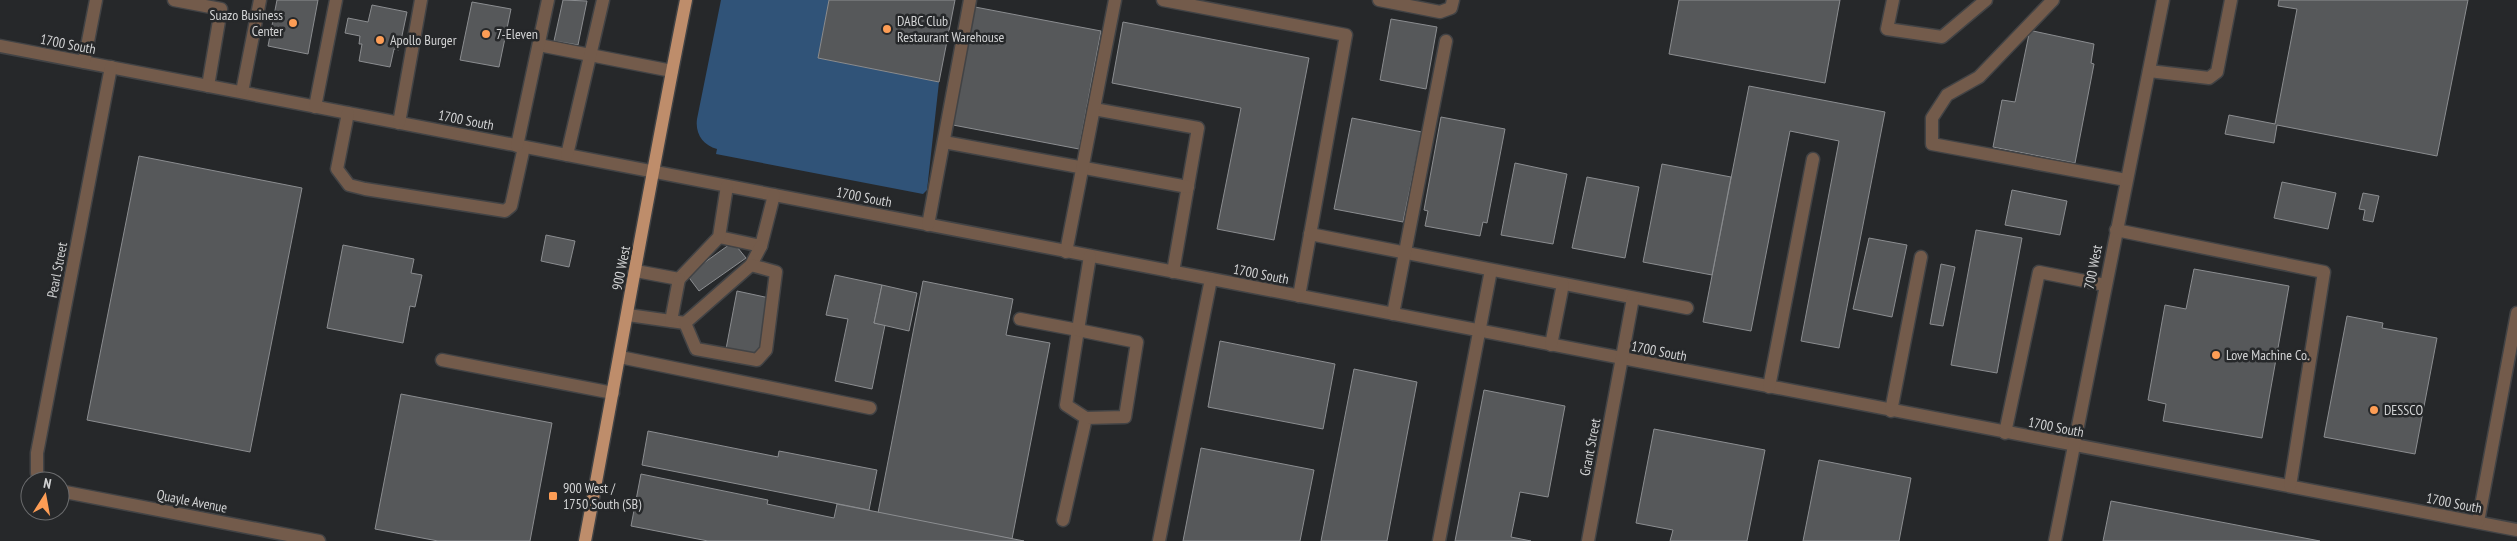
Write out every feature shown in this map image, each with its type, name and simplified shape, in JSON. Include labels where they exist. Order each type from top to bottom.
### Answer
[{"type":"main road","name":"900 West","points":[[585,541],[686,0]]},
{"type":"street","points":[[84,62],[96,0]]},
{"type":"street","points":[[174,0],[221,9],[208,86]]},
{"type":"street","points":[[242,92],[260,0]]},
{"type":"street","points":[[315,107],[336,0]]},
{"type":"street","points":[[400,123],[421,0]]},
{"type":"street","points":[[348,113],[337,169],[349,185],[505,211],[511,206],[538,45],[548,0]]},
{"type":"street","points":[[567,155],[603,0]]},
{"type":"street","points":[[928,225],[970,0]]},
{"type":"street","points":[[1066,252],[1115,0]]},
{"type":"street","points":[[1164,0],[1346,36],[1299,296]]},
{"type":"street","points":[[1379,0],[1440,12],[1451,8],[1453,0]]},
{"type":"street","points":[[1893,0],[1887,29],[1942,37],[1986,0]]},
{"type":"street","points":[[2053,0],[1979,77],[1947,95],[1932,118],[1932,144],[2126,180]]},
{"type":"street","name":"700 West","points":[[2055,541],[2163,0]]},
{"type":"street","points":[[2149,71],[2209,78],[2215,75],[2231,0]]},
{"type":"street","points":[[1393,314],[1446,41]]},
{"type":"street","points":[[538,45],[672,71]]},
{"type":"street","name":"1700 South","points":[[0,46],[2517,530]]},
{"type":"street","name":"Pearl Street","points":[[37,471],[36,453],[111,67]]},
{"type":"street","points":[[1094,110],[1198,128],[1173,272]]},
{"type":"street","points":[[944,142],[1188,187]]},
{"type":"street","points":[[1768,387],[1814,159]]},
{"type":"street","points":[[671,321],[679,279],[719,237],[727,186]]},
{"type":"street","points":[[628,315],[685,323],[751,265],[761,246],[774,195]]},
{"type":"street","points":[[2116,230],[2324,272],[2290,486]]},
{"type":"street","points":[[1310,234],[1687,308]]},
{"type":"street","points":[[719,237],[761,246]]},
{"type":"street","points":[[1020,319],[1078,330],[1137,342],[1125,417],[1086,418],[1066,405],[1078,330],[1090,256]]},
{"type":"street","points":[[1892,411],[1921,257]]},
{"type":"street","points":[[685,323],[696,349],[757,360],[766,350],[776,272],[751,265]]},
{"type":"street","points":[[636,270],[679,279]]},
{"type":"street","points":[[1439,541],[1491,270]]},
{"type":"street","points":[[2005,433],[2039,272],[2105,285]]},
{"type":"street","points":[[1159,541],[1210,279]]},
{"type":"street","points":[[1551,345],[1563,284]]},
{"type":"street","name":"Grant Street","points":[[1588,541],[1633,298]]},
{"type":"street","points":[[2478,522],[2517,313]]},
{"type":"street","points":[[620,357],[870,408]]},
{"type":"street","points":[[442,360],[613,394]]},
{"type":"street","points":[[1063,520],[1086,418]]},
{"type":"street","name":"Quayle Avenue","points":[[70,493],[318,541]]},
{"type":"shaded area","points":[[721,0],[829,0],[818,58],[939,82],[927,190],[923,194],[716,154],[717,149],[708,145],[701,138],[697,129],[697,119]]},
{"type":"building","name":"Suazo Business Center","points":[[277,0],[318,0],[308,54],[268,46]]},
{"type":"building","name":"7-Eleven","points":[[563,0],[587,1],[578,45],[554,41]]},
{"type":"building","name":"DABC Club Restaurant Warehouse","points":[[829,0],[955,0],[939,82],[818,58]]},
{"type":"building","points":[[1679,0],[1840,0],[1825,83],[1669,54]]},
{"type":"building","points":[[2279,0],[2468,0],[2437,156],[2277,125],[2274,143],[2225,134],[2229,115],[2275,124],[2297,9],[2278,6]]},
{"type":"building","name":"7-Eleven","points":[[472,2],[511,9],[499,67],[460,60]]},
{"type":"building","name":"Apollo Burger","points":[[372,5],[407,12],[399,50],[394,49],[390,67],[359,61],[362,44],[359,44],[360,36],[345,33],[348,18],[368,22]]},
{"type":"building","points":[[975,7],[1101,31],[1079,149],[953,125]]},
{"type":"building","points":[[1391,19],[1437,27],[1426,89],[1380,80]]},
{"type":"building","points":[[1123,22],[1309,58],[1274,240],[1217,229],[1241,108],[1112,83]]},
{"type":"building","points":[[2033,31],[2094,44],[2091,63],[2094,64],[2075,163],[1993,147],[2002,100],[2015,102],[2029,34]]},
{"type":"building","points":[[1749,86],[1885,112],[1839,348],[1801,341],[1839,141],[1790,131],[1751,331],[1703,322]]},
{"type":"building","points":[[1441,117],[1505,129],[1487,223],[1483,222],[1480,236],[1425,226],[1428,211],[1424,210]]},
{"type":"building","points":[[1352,118],[1422,132],[1403,222],[1334,209]]},
{"type":"building","points":[[139,156],[302,188],[250,452],[87,420]]},
{"type":"building","points":[[1515,163],[1567,174],[1553,244],[1501,235]]},
{"type":"building","points":[[1662,164],[1731,177],[1712,275],[1643,262]]},
{"type":"building","points":[[1587,177],[1639,187],[1625,258],[1572,248]]},
{"type":"building","points":[[2282,182],[2336,193],[2328,229],[2274,218]]},
{"type":"building","points":[[2012,190],[2067,201],[2060,235],[2005,225]]},
{"type":"building","points":[[2363,193],[2379,196],[2373,222],[2363,220],[2365,210],[2359,209]]},
{"type":"building","points":[[1976,230],[2022,238],[1997,373],[1951,365]]},
{"type":"building","points":[[546,235],[575,241],[569,267],[541,261]]},
{"type":"building","points":[[1869,238],[1907,245],[1892,317],[1853,309]]},
{"type":"building","points":[[733,242],[746,258],[699,291],[687,275]]},
{"type":"building","points":[[343,245],[414,259],[411,273],[422,275],[415,307],[410,306],[403,343],[327,328]]},
{"type":"building","points":[[1941,264],[1955,267],[1943,326],[1930,324]]},
{"type":"building","name":"Love Machine Co.","points":[[2194,269],[2289,286],[2262,438],[2163,421],[2166,404],[2148,400],[2165,305],[2186,309]]},
{"type":"building","points":[[835,275],[882,285],[874,323],[885,325],[872,389],[835,381],[848,319],[826,315]]},
{"type":"building","points":[[923,281],[1013,299],[1006,335],[1050,343],[1012,539],[878,513]]},
{"type":"building","points":[[882,285],[917,293],[909,331],[874,323]]},
{"type":"building","points":[[737,291],[774,299],[760,352],[750,354],[726,349]]},
{"type":"building","points":[[2347,316],[2383,323],[2382,328],[2437,338],[2415,454],[2324,437]]},
{"type":"building","points":[[1220,341],[1335,364],[1323,429],[1208,407]]},
{"type":"building","points":[[1354,369],[1417,382],[1387,541],[1321,541]]},
{"type":"building","points":[[1484,390],[1565,406],[1548,497],[1520,492],[1511,537],[1531,541],[1455,541]]},
{"type":"building","points":[[401,394],[552,423],[530,541],[438,541],[375,529]]},
{"type":"building","points":[[1654,429],[1765,450],[1747,541],[1670,541],[1673,530],[1636,523]]},
{"type":"building","points":[[648,431],[778,457],[779,451],[877,470],[869,510],[642,465]]},
{"type":"building","points":[[1201,448],[1314,470],[1300,541],[1183,541]]},
{"type":"building","points":[[1819,460],[1911,478],[1899,541],[1803,541]]},
{"type":"building","points":[[641,474],[768,500],[767,504],[834,518],[837,504],[1024,541],[708,541],[631,526]]},
{"type":"building","points":[[2111,501],[2320,541],[2103,541]]},
{"type":"place","name":"Suazo Business Center","points":[[293,23]]},
{"type":"place","name":"DABC Club Restaurant Warehouse","points":[[887,29]]},
{"type":"place","name":"7-Eleven","points":[[486,34]]},
{"type":"place","name":"Apollo Burger","points":[[380,40]]},
{"type":"place","name":"Love Machine Co.","points":[[2216,355]]},
{"type":"place","name":"DESSCO","points":[[2374,410]]},
{"type":"place","name":"900 West / 1750 South (SB)","points":[[553,496]]}]
